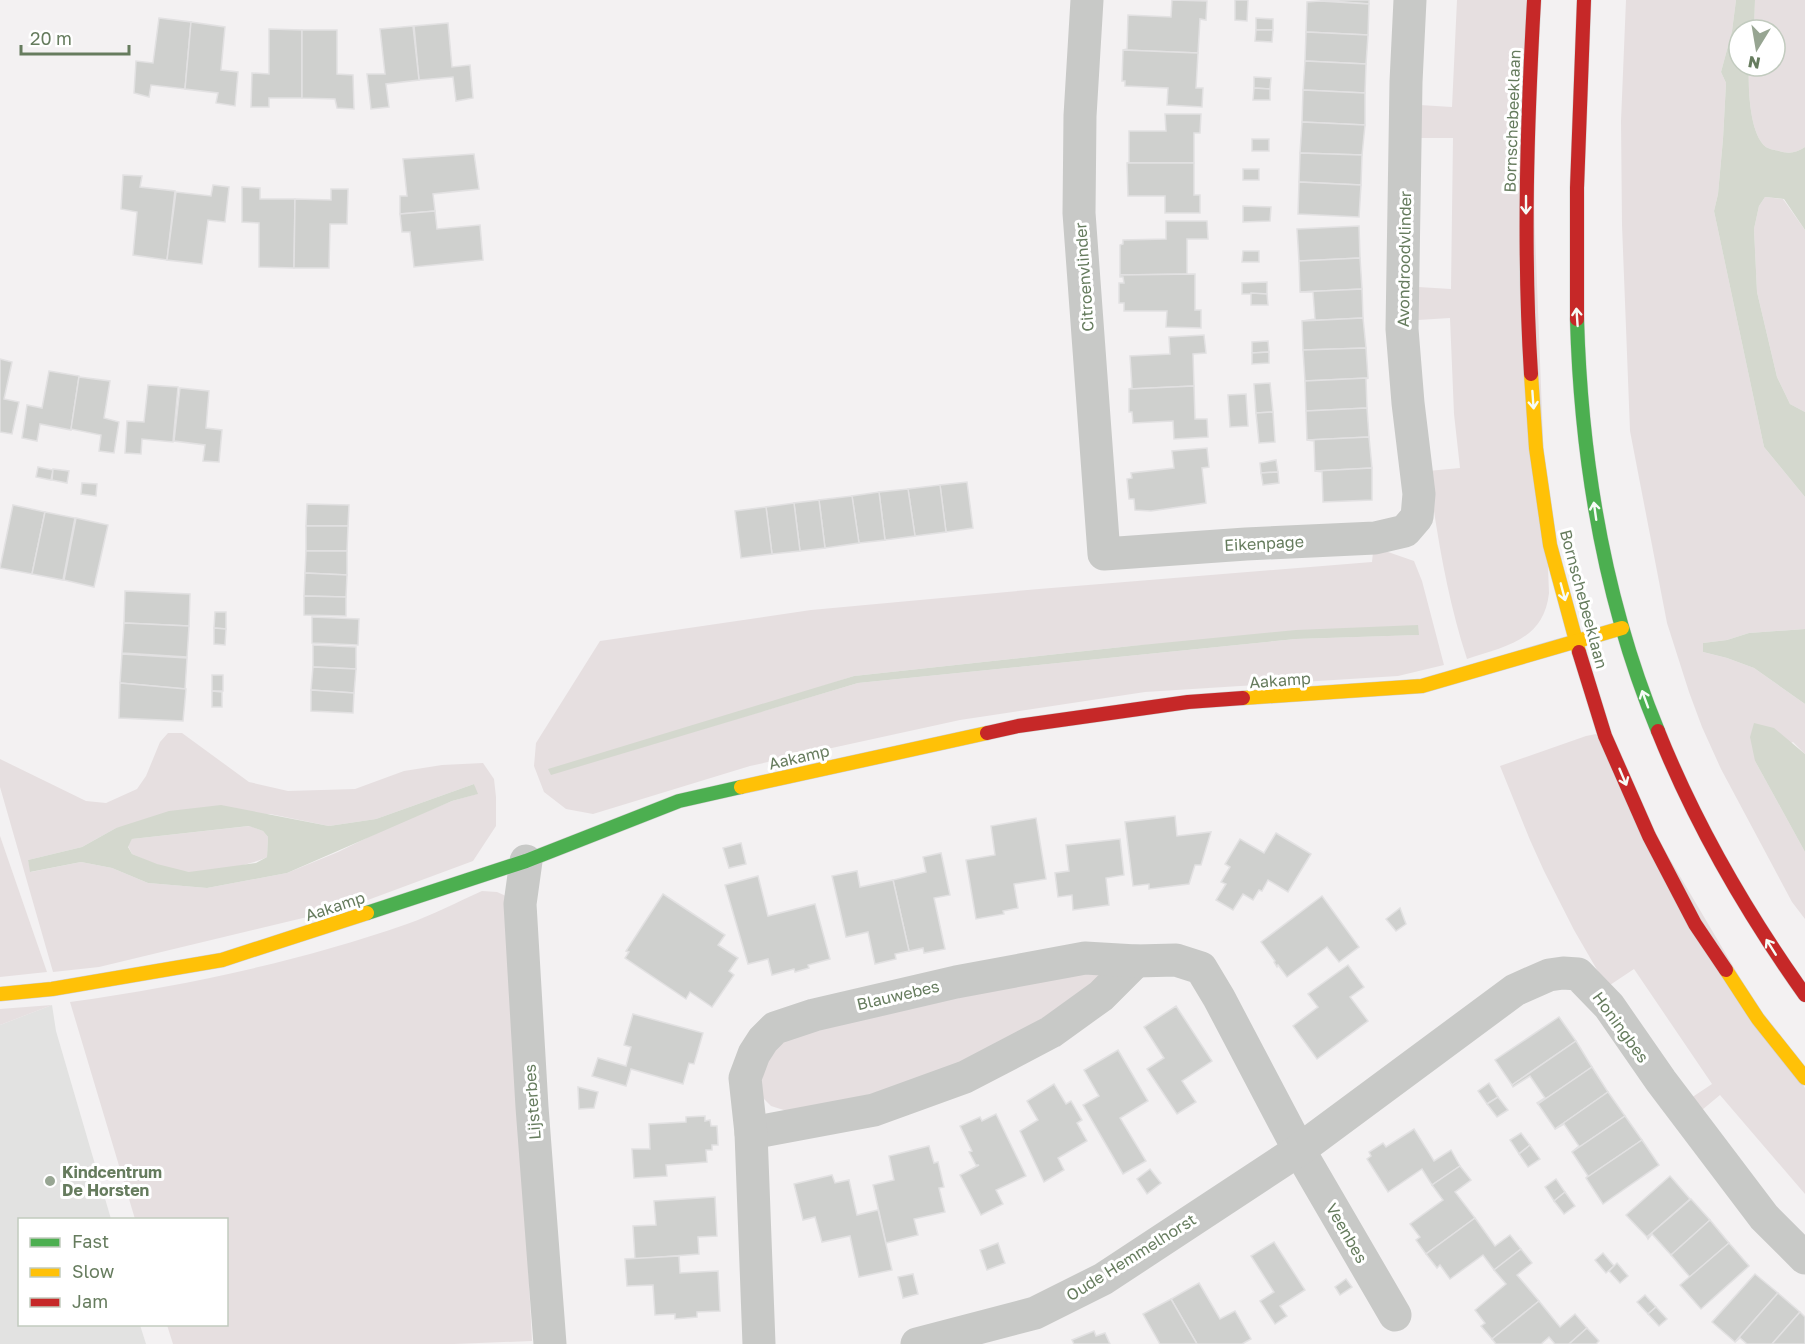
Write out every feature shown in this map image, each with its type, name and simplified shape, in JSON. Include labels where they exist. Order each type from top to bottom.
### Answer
[{"type":"street","name":"Citroenvlinder","points":[[1087,0],[1080,116],[1079,213],[1104,554]]},
{"type":"street","name":"Avondroodvlinder","points":[[1410,0],[1402,329],[1419,494],[1417,517]]},
{"type":"street","name":"Bornschebeeklaan","points":[[1534,0],[1527,121],[1526,295],[1536,448],[1550,545],[1605,736],[1659,856],[1695,924],[1758,1019],[1805,1078]]},
{"type":"street","name":"Bornschebeeklaan","points":[[1584,0],[1576,298],[1585,439],[1597,523],[1622,628],[1654,725],[1689,807],[1731,883],[1776,955],[1805,995]]},
{"type":"street","name":"Eikenpage","points":[[1104,554],[1375,538],[1405,531],[1417,517]]},
{"type":"street","name":"Aakamp","points":[[0,994],[52,989],[222,960],[526,861],[679,801],[1018,726],[1188,702],[1422,687],[1622,628]]},
{"type":"street","name":"Lijsterbes","points":[[526,861],[520,904],[532,1107],[550,1344]]},
{"type":"street","name":"Blauwebes","points":[[759,1344],[751,1133],[745,1078],[754,1054],[775,1028],[814,1016],[956,982],[1085,958],[1136,961],[1176,960],[1201,968],[1220,998],[1299,1150]]},
{"type":"street","points":[[751,1133],[874,1110],[965,1077],[1051,1032],[1101,996],[1136,961]]},
{"type":"street","name":"Honingbes","points":[[1299,1150],[1515,990],[1549,975],[1578,974],[1609,1006],[1661,1082],[1764,1217],[1805,1258]]},
{"type":"street","name":"Veenbes","points":[[1299,1150],[1395,1315]]},
{"type":"street","name":"Oude Hemmelhorst","points":[[917,1344],[1035,1313],[1103,1279],[1299,1150]]},
{"type":"shaded area","points":[[1457,0],[1526,0],[1549,593],[1546,609],[1540,621],[1531,631],[1509,645],[1467,659],[1448,589],[1428,471],[1460,468],[1454,414],[1450,318],[1418,320],[1418,287],[1451,289],[1453,138],[1418,138],[1420,105],[1452,107]]},
{"type":"shaded area","points":[[1626,0],[1736,0],[1734,18],[1727,18],[1727,50],[1721,72],[1726,83],[1718,194],[1714,211],[1764,447],[1805,497],[1805,629],[1749,633],[1727,640],[1703,643],[1703,652],[1754,668],[1805,704],[1805,754],[1793,742],[1755,761],[1805,852],[1805,919],[1792,902],[1721,769],[1689,692],[1667,623],[1630,431],[1622,225],[1621,121]]},
{"type":"shaded area","points":[[1736,0],[1755,0],[1754,18],[1734,18]]},
{"type":"shaded area","points":[[1755,0],[1805,0],[1805,147],[1795,152],[1766,147],[1756,132],[1749,97],[1749,78],[1787,78],[1787,18],[1754,18]]},
{"type":"shaded area","points":[[1727,50],[1727,78],[1749,78],[1753,121],[1760,141],[1766,147],[1789,153],[1805,147],[1805,230],[1784,199],[1765,197],[1759,206],[1754,229],[1757,292],[1777,377],[1790,404],[1805,412],[1805,497],[1764,447],[1714,211],[1718,194],[1726,83],[1721,72]]},
{"type":"shaded area","points":[[1765,197],[1783,199],[1805,230],[1805,412],[1790,404],[1777,377],[1757,292],[1754,229],[1759,206]]},
{"type":"shaded area","points":[[1373,552],[1388,552],[1414,561],[1422,581],[1444,665],[1398,676],[1145,692],[960,720],[750,766],[593,814],[566,809],[544,792],[534,766],[536,743],[600,641],[811,610],[1372,562]],"holes":[[[1418,626],[1418,635],[1296,639],[858,683],[551,774],[854,676],[1131,646]]]},
{"type":"shaded area","points":[[1418,625],[1419,635],[1296,639],[858,683],[551,775],[548,769],[854,676],[1296,630]]},
{"type":"shaded area","points":[[1805,629],[1805,704],[1754,668],[1703,652],[1703,643],[1727,640],[1749,633]]},
{"type":"shaded area","points":[[1754,723],[1774,728],[1805,754],[1805,852],[1755,761],[1750,737]]},
{"type":"shaded area","points":[[168,733],[182,733],[249,782],[288,791],[355,789],[404,771],[442,765],[483,763],[494,779],[496,826],[473,861],[349,907],[99,967],[53,972],[0,787],[0,759],[86,801],[106,803],[137,789],[146,776],[160,742]],"holes":[[[474,784],[477,794],[452,801],[389,827],[338,852],[287,873],[207,888],[148,883],[112,868],[81,862],[31,872],[28,860],[82,847],[116,828],[270,814],[329,826],[376,819]]]},
{"type":"shaded area","points":[[1596,734],[1805,1088],[1805,1194],[1720,1095],[1696,1115],[1685,1102],[1712,1084],[1634,969],[1607,987],[1544,871],[1500,766]]},
{"type":"shaded area","points":[[474,784],[478,794],[452,801],[287,873],[207,888],[148,883],[112,868],[81,862],[30,872],[28,860],[82,847],[116,828],[169,811],[221,805],[329,826],[376,819]],"holes":[[[249,826],[263,831],[268,837],[267,857],[256,863],[189,872],[157,864],[132,854],[128,847],[132,839]]]},
{"type":"shaded area","points":[[250,826],[263,831],[268,837],[267,857],[241,866],[218,870],[182,872],[160,866],[132,854],[128,846],[132,839]]},
{"type":"shaded area","points":[[0,836],[47,972],[0,977]]},
{"type":"shaded area","points":[[482,891],[497,892],[506,896],[510,908],[532,1341],[454,1344],[173,1344],[167,1326],[228,1326],[228,1218],[135,1218],[70,1002],[198,980],[283,961],[366,938],[436,913]]},
{"type":"shaded area","points":[[1076,970],[1098,975],[1099,979],[1094,988],[939,1079],[790,1112],[771,1106],[762,1097],[758,1074],[779,1038]]},
{"type":"shaded area","name":"Kindcentrum De Horsten","points":[[52,1005],[56,1031],[111,1218],[18,1218],[18,1326],[140,1326],[146,1344],[0,1344],[0,1025]]},
{"type":"shaded area","points":[[52,1005],[0,1025],[0,1009]]},
{"type":"building","points":[[1172,0],[1207,1],[1206,20],[1200,19],[1198,53],[1123,50],[1127,49],[1128,15],[1171,17]]},
{"type":"building","points":[[1235,0],[1248,0],[1247,21],[1235,20]]},
{"type":"building","points":[[1320,0],[1369,0],[1369,4]]},
{"type":"building","points":[[1307,2],[1369,4],[1368,35],[1306,32]]},
{"type":"building","points":[[159,18],[191,22],[185,89],[151,85],[149,97],[134,93],[136,61],[153,63]]},
{"type":"building","points":[[1256,18],[1273,19],[1273,30],[1256,30]]},
{"type":"building","points":[[191,22],[225,27],[221,70],[238,72],[235,106],[216,103],[218,93],[185,89]]},
{"type":"building","points":[[448,23],[452,67],[470,65],[473,98],[456,101],[453,77],[419,80],[414,26]]},
{"type":"building","points":[[413,26],[419,80],[386,84],[389,107],[371,109],[367,74],[385,74],[380,29]]},
{"type":"building","points":[[269,29],[302,30],[302,98],[269,98],[269,107],[251,107],[252,73],[269,74]]},
{"type":"building","points":[[302,30],[337,30],[337,74],[353,75],[354,109],[337,108],[335,99],[302,98]]},
{"type":"building","points":[[1256,30],[1273,30],[1272,42],[1255,41]]},
{"type":"building","points":[[1306,32],[1368,35],[1366,64],[1305,61]]},
{"type":"building","points":[[1123,50],[1198,53],[1196,88],[1203,88],[1202,107],[1167,105],[1168,88],[1125,86],[1125,81],[1122,81]]},
{"type":"building","points":[[1305,61],[1366,64],[1365,93],[1303,90]]},
{"type":"building","points":[[1254,77],[1271,78],[1270,89],[1254,88]]},
{"type":"building","points":[[1254,88],[1270,89],[1270,100],[1253,100]]},
{"type":"building","points":[[1303,90],[1365,93],[1365,125],[1302,122]]},
{"type":"building","points":[[1165,114],[1201,114],[1200,133],[1194,133],[1194,163],[1129,163],[1129,131],[1166,131]]},
{"type":"building","points":[[1302,122],[1365,125],[1362,155],[1300,153]]},
{"type":"building","points":[[1252,139],[1269,139],[1269,151],[1252,151]]},
{"type":"building","points":[[1300,153],[1362,155],[1361,185],[1299,182]]},
{"type":"building","points":[[474,154],[479,189],[433,194],[435,211],[400,214],[400,196],[407,196],[403,159]]},
{"type":"building","points":[[1127,163],[1194,163],[1194,195],[1200,195],[1200,213],[1165,213],[1165,196],[1128,196]]},
{"type":"building","points":[[1243,169],[1259,169],[1259,180],[1243,180]]},
{"type":"building","points":[[123,175],[142,176],[140,187],[175,191],[167,260],[133,255],[137,212],[121,209]]},
{"type":"building","points":[[1299,182],[1361,185],[1359,217],[1298,214]]},
{"type":"building","points":[[213,185],[229,187],[225,222],[208,220],[202,264],[167,260],[176,192],[211,196]]},
{"type":"building","points":[[242,187],[260,188],[260,199],[295,199],[294,268],[259,267],[259,223],[242,222]]},
{"type":"building","points":[[331,189],[348,189],[347,224],[330,224],[329,268],[294,268],[295,199],[331,200]]},
{"type":"building","points":[[1243,206],[1271,207],[1270,221],[1243,222]]},
{"type":"building","points":[[435,211],[437,229],[480,225],[483,260],[414,267],[410,232],[402,232],[400,214]]},
{"type":"building","points":[[1166,221],[1207,221],[1208,239],[1187,239],[1187,274],[1120,275],[1120,245],[1123,244],[1123,240],[1166,239]]},
{"type":"building","points":[[1359,226],[1360,258],[1299,261],[1297,229]]},
{"type":"building","points":[[1243,251],[1259,251],[1259,262],[1242,262]]},
{"type":"building","points":[[1360,258],[1362,289],[1300,292],[1299,261]]},
{"type":"building","points":[[1195,274],[1195,310],[1201,310],[1201,328],[1166,327],[1167,311],[1124,311],[1124,303],[1119,303],[1119,283],[1124,283],[1120,275]]},
{"type":"building","points":[[1267,282],[1267,294],[1242,294],[1242,283]]},
{"type":"building","points":[[1362,289],[1363,318],[1302,321],[1315,319],[1313,292],[1300,292]]},
{"type":"building","points":[[1251,293],[1267,294],[1268,305],[1251,305]]},
{"type":"building","points":[[1363,318],[1366,348],[1303,350],[1302,321]]},
{"type":"building","points":[[1204,335],[1206,353],[1193,354],[1194,386],[1129,389],[1132,388],[1130,356],[1170,354],[1169,337]]},
{"type":"building","points":[[1268,341],[1269,352],[1252,353],[1252,342]]},
{"type":"building","points":[[1366,348],[1368,378],[1305,381],[1303,350]]},
{"type":"building","points":[[1269,352],[1269,363],[1252,364],[1252,353]]},
{"type":"building","points":[[0,359],[12,362],[4,399],[19,402],[12,434],[0,432]]},
{"type":"building","points":[[49,371],[79,376],[71,430],[40,424],[37,441],[22,438],[27,405],[42,408]]},
{"type":"building","points":[[79,377],[110,381],[104,418],[119,422],[114,453],[99,451],[101,435],[71,429]]},
{"type":"building","points":[[1368,378],[1366,379],[1367,408],[1306,411],[1305,381]]},
{"type":"building","points":[[1270,383],[1273,412],[1256,413],[1254,384]]},
{"type":"building","points":[[148,385],[178,387],[173,442],[142,439],[141,454],[125,453],[127,421],[144,422]]},
{"type":"building","points":[[1194,386],[1195,419],[1207,419],[1208,437],[1174,439],[1173,421],[1133,423],[1132,412],[1129,412],[1129,389]]},
{"type":"building","points":[[180,388],[209,391],[206,428],[222,430],[219,462],[203,461],[205,445],[174,441]]},
{"type":"building","points":[[1246,394],[1248,426],[1230,427],[1228,395]]},
{"type":"building","points":[[1367,408],[1369,437],[1307,440],[1306,411]]},
{"type":"building","points":[[1273,412],[1275,442],[1259,443],[1256,413]]},
{"type":"building","points":[[1369,437],[1372,468],[1315,471],[1314,441],[1307,440]]},
{"type":"building","points":[[1207,448],[1209,467],[1202,468],[1206,503],[1151,511],[1135,510],[1134,499],[1129,499],[1127,479],[1132,478],[1131,473],[1174,468],[1172,451]]},
{"type":"building","points":[[1276,460],[1278,472],[1261,473],[1260,463]]},
{"type":"building","points":[[38,467],[53,470],[51,480],[36,477]]},
{"type":"building","points":[[1372,468],[1372,500],[1323,502],[1322,472],[1315,471]]},
{"type":"building","points":[[53,469],[69,471],[67,483],[52,480]]},
{"type":"building","points":[[1278,472],[1279,483],[1263,485],[1261,473]]},
{"type":"building","points":[[967,482],[973,528],[946,532],[940,485]]},
{"type":"building","points":[[82,483],[97,484],[96,496],[81,494]]},
{"type":"building","points":[[940,485],[946,532],[915,536],[908,489]]},
{"type":"building","points":[[908,489],[915,536],[885,540],[879,492]]},
{"type":"building","points":[[879,492],[885,540],[859,543],[852,496]]},
{"type":"building","points":[[852,496],[859,543],[825,548],[819,500]]},
{"type":"building","points":[[819,500],[825,548],[800,551],[794,503]]},
{"type":"building","points":[[794,503],[800,551],[772,554],[766,507]]},
{"type":"building","points":[[307,504],[349,505],[348,526],[306,526]]},
{"type":"building","points":[[13,505],[45,512],[32,574],[0,568]]},
{"type":"building","points":[[766,507],[772,554],[741,558],[735,511]]},
{"type":"building","points":[[45,512],[75,518],[63,580],[32,574]]},
{"type":"building","points":[[76,518],[108,525],[94,587],[64,580]]},
{"type":"building","points":[[306,526],[348,526],[347,551],[306,551]]},
{"type":"building","points":[[306,551],[347,551],[347,575],[305,573]]},
{"type":"building","points":[[305,573],[347,575],[346,597],[304,596]]},
{"type":"building","points":[[125,591],[190,594],[189,626],[124,623]]},
{"type":"building","points":[[304,596],[346,597],[346,616],[304,615]]},
{"type":"building","points":[[215,612],[226,612],[226,629],[214,628]]},
{"type":"building","points":[[312,617],[359,619],[358,645],[312,643]]},
{"type":"building","points":[[124,623],[189,626],[187,657],[122,653]]},
{"type":"building","points":[[214,628],[226,629],[225,645],[214,644]]},
{"type":"building","points":[[313,645],[356,647],[356,669],[313,667]]},
{"type":"building","points":[[122,654],[187,658],[185,689],[120,683]]},
{"type":"building","points":[[313,667],[356,669],[354,693],[311,690]]},
{"type":"building","points":[[212,675],[223,675],[223,691],[212,691]]},
{"type":"building","points":[[120,683],[186,689],[183,721],[119,718]]},
{"type":"building","points":[[311,690],[354,693],[353,713],[311,711]]},
{"type":"building","points":[[212,691],[222,692],[222,707],[212,707]]},
{"type":"building","points":[[1175,816],[1177,836],[1211,832],[1201,865],[1195,865],[1189,884],[1149,889],[1149,884],[1133,886],[1125,822]]},
{"type":"building","points":[[1036,818],[1046,879],[1014,884],[1018,908],[1003,911],[1004,914],[976,919],[966,860],[995,855],[991,826]]},
{"type":"building","points":[[1276,833],[1311,854],[1288,892],[1268,880],[1253,900],[1243,894],[1233,910],[1216,900],[1226,884],[1221,882],[1230,867],[1225,864],[1240,839],[1264,853]]},
{"type":"building","points":[[1120,839],[1124,875],[1106,878],[1109,905],[1073,910],[1072,895],[1058,897],[1055,873],[1069,871],[1066,845]]},
{"type":"building","points":[[741,843],[746,864],[729,868],[723,848]]},
{"type":"building","points":[[941,853],[950,895],[934,898],[945,949],[924,953],[923,948],[909,951],[893,880],[926,872],[923,857]]},
{"type":"building","points":[[857,871],[860,887],[893,880],[909,951],[895,954],[896,959],[875,964],[868,932],[846,937],[832,876]]},
{"type":"building","points":[[758,876],[768,916],[815,904],[830,959],[808,965],[809,968],[795,972],[794,969],[772,975],[768,959],[748,964],[725,885]]},
{"type":"building","points":[[663,894],[725,935],[718,945],[738,958],[729,971],[734,975],[712,1007],[690,992],[686,999],[625,958],[629,952],[626,951]]},
{"type":"building","points":[[1322,896],[1359,947],[1339,962],[1327,947],[1287,977],[1278,965],[1277,967],[1261,942]]},
{"type":"building","points":[[1400,908],[1406,924],[1396,931],[1386,919]]},
{"type":"building","points":[[1348,965],[1364,987],[1350,997],[1368,1021],[1317,1059],[1293,1026],[1318,1007],[1308,994]]},
{"type":"building","points":[[1176,1006],[1212,1061],[1182,1081],[1196,1102],[1177,1114],[1147,1069],[1164,1058],[1144,1027]]},
{"type":"building","points":[[633,1014],[703,1033],[694,1064],[689,1063],[683,1084],[631,1069],[626,1086],[592,1076],[598,1058],[626,1066],[631,1047],[624,1045]]},
{"type":"building","points":[[1559,1017],[1576,1041],[1512,1085],[1495,1060]]},
{"type":"building","points":[[1576,1041],[1592,1067],[1538,1104],[1545,1098],[1530,1076],[1513,1087],[1512,1085]]},
{"type":"building","points":[[1118,1050],[1148,1101],[1120,1118],[1146,1161],[1123,1174],[1083,1105],[1099,1096],[1084,1070]]},
{"type":"building","points":[[1592,1067],[1608,1092],[1555,1129],[1538,1104]]},
{"type":"building","points":[[1489,1083],[1498,1097],[1487,1104],[1478,1091]]},
{"type":"building","points":[[1054,1084],[1066,1104],[1071,1101],[1082,1120],[1077,1123],[1087,1141],[1058,1158],[1064,1170],[1044,1182],[1020,1131],[1038,1120],[1027,1101]]},
{"type":"building","points":[[578,1087],[598,1092],[594,1108],[579,1109]]},
{"type":"building","points":[[1608,1092],[1625,1116],[1572,1152],[1579,1146],[1564,1124],[1555,1129]]},
{"type":"building","points":[[1498,1097],[1508,1110],[1497,1117],[1487,1104]]},
{"type":"building","points":[[996,1114],[1026,1176],[996,1190],[1003,1204],[981,1215],[960,1175],[979,1165],[976,1165],[969,1152],[972,1151],[960,1126],[980,1117],[982,1121]]},
{"type":"building","points":[[705,1116],[705,1121],[710,1120],[711,1126],[717,1126],[718,1145],[712,1145],[712,1150],[706,1150],[707,1162],[666,1165],[667,1176],[634,1178],[632,1149],[650,1149],[649,1124],[686,1122],[686,1117]]},
{"type":"building","points":[[1625,1116],[1642,1140],[1586,1178],[1588,1176],[1572,1152]]},
{"type":"building","points":[[1414,1129],[1434,1161],[1451,1150],[1460,1166],[1432,1185],[1422,1169],[1388,1192],[1367,1159],[1371,1156],[1369,1152],[1383,1143],[1386,1147]]},
{"type":"building","points":[[1521,1133],[1530,1145],[1519,1154],[1510,1140]]},
{"type":"building","points":[[1642,1140],[1659,1165],[1603,1204],[1586,1178]]},
{"type":"building","points":[[1530,1145],[1540,1159],[1528,1167],[1519,1154]]},
{"type":"building","points":[[929,1146],[934,1163],[938,1162],[944,1187],[939,1188],[945,1212],[914,1219],[918,1235],[886,1243],[873,1185],[894,1180],[889,1156]]},
{"type":"building","points":[[1460,1166],[1471,1180],[1455,1192],[1475,1218],[1426,1254],[1416,1240],[1420,1237],[1410,1224],[1443,1200],[1432,1185]]},
{"type":"building","points":[[1150,1169],[1161,1183],[1147,1194],[1137,1179]]},
{"type":"building","points":[[832,1175],[835,1183],[849,1180],[857,1215],[878,1210],[892,1270],[859,1277],[850,1236],[822,1242],[815,1217],[803,1220],[794,1184]]},
{"type":"building","points":[[1670,1176],[1690,1199],[1647,1237],[1626,1215]]},
{"type":"building","points":[[1556,1179],[1565,1192],[1554,1201],[1545,1187]]},
{"type":"building","points":[[1565,1192],[1575,1206],[1564,1214],[1554,1201]]},
{"type":"building","points":[[715,1197],[717,1236],[698,1237],[699,1254],[635,1259],[633,1226],[656,1225],[654,1201]]},
{"type":"building","points":[[1691,1199],[1710,1220],[1671,1255],[1652,1234],[1648,1239],[1647,1237]]},
{"type":"building","points":[[1475,1218],[1495,1246],[1510,1235],[1521,1249],[1494,1270],[1483,1255],[1450,1279],[1440,1265],[1437,1268],[1426,1254]]},
{"type":"building","points":[[1710,1220],[1729,1243],[1690,1277],[1671,1255]]},
{"type":"building","points":[[1274,1242],[1305,1290],[1280,1306],[1287,1316],[1275,1324],[1260,1301],[1274,1292],[1251,1256]]},
{"type":"building","points":[[998,1243],[1005,1263],[987,1270],[980,1250]]},
{"type":"building","points":[[1729,1243],[1749,1266],[1701,1309],[1680,1285]]},
{"type":"building","points":[[1521,1249],[1532,1263],[1517,1275],[1539,1301],[1492,1339],[1481,1326],[1485,1323],[1475,1310],[1506,1284],[1494,1270]]},
{"type":"building","points":[[1603,1253],[1614,1266],[1606,1273],[1595,1260]]},
{"type":"building","points":[[679,1256],[680,1273],[718,1271],[720,1311],[697,1312],[697,1317],[675,1319],[675,1314],[655,1315],[653,1285],[627,1286],[625,1259]]},
{"type":"building","points":[[1617,1263],[1628,1276],[1620,1283],[1609,1271]]},
{"type":"building","points":[[913,1274],[918,1294],[903,1298],[898,1277]]},
{"type":"building","points":[[1755,1274],[1778,1293],[1735,1342],[1712,1322]]},
{"type":"building","points":[[1346,1279],[1352,1287],[1340,1295],[1335,1287]]},
{"type":"building","points":[[1199,1283],[1220,1319],[1235,1311],[1251,1339],[1242,1344],[1197,1344],[1171,1299]]},
{"type":"building","points":[[1778,1293],[1800,1312],[1772,1344],[1747,1344],[1740,1338],[1735,1342]]},
{"type":"building","points":[[1645,1295],[1656,1307],[1648,1314],[1637,1302]]},
{"type":"building","points":[[1171,1299],[1197,1344],[1160,1344],[1143,1314]]},
{"type":"building","points":[[1539,1301],[1560,1327],[1575,1314],[1587,1328],[1569,1344],[1555,1344],[1549,1337],[1541,1344],[1496,1344],[1492,1339]]},
{"type":"building","points":[[1656,1307],[1667,1319],[1659,1326],[1648,1314]]},
{"type":"building","points":[[1800,1312],[1805,1317],[1805,1344],[1772,1344]]},
{"type":"building","points":[[1587,1328],[1599,1341],[1596,1344],[1569,1344]]},
{"type":"building","points":[[1094,1331],[1096,1336],[1105,1333],[1110,1344],[1074,1344],[1072,1340]]},
{"type":"traffic: fast","points":[[1577,319],[1584,424],[1599,529],[1623,631],[1658,731]]},
{"type":"traffic: fast","points":[[367,913],[526,861],[679,801],[741,787]]},
{"type":"traffic: slow","points":[[1531,374],[1536,448],[1550,545],[1579,652]]},
{"type":"traffic: slow","points":[[1243,698],[1422,686],[1622,628]]},
{"type":"traffic: slow","points":[[741,787],[987,733]]},
{"type":"traffic: slow","points":[[0,994],[52,989],[222,960],[367,913]]},
{"type":"traffic: slow","points":[[1726,970],[1758,1019],[1805,1078]]},
{"type":"traffic: jam","points":[[1531,374],[1527,280],[1527,187],[1534,0]]},
{"type":"traffic: jam","points":[[1577,319],[1577,188],[1584,0]]},
{"type":"traffic: jam","points":[[1579,652],[1605,736],[1649,836],[1695,924],[1726,970]]},
{"type":"traffic: jam","points":[[987,733],[1018,726],[1188,702],[1243,698]]},
{"type":"traffic: jam","points":[[1658,731],[1689,801],[1724,868],[1762,932],[1805,995]]},
{"type":"place","name":"Kindcentrum De Horsten","points":[[50,1181]]}]
